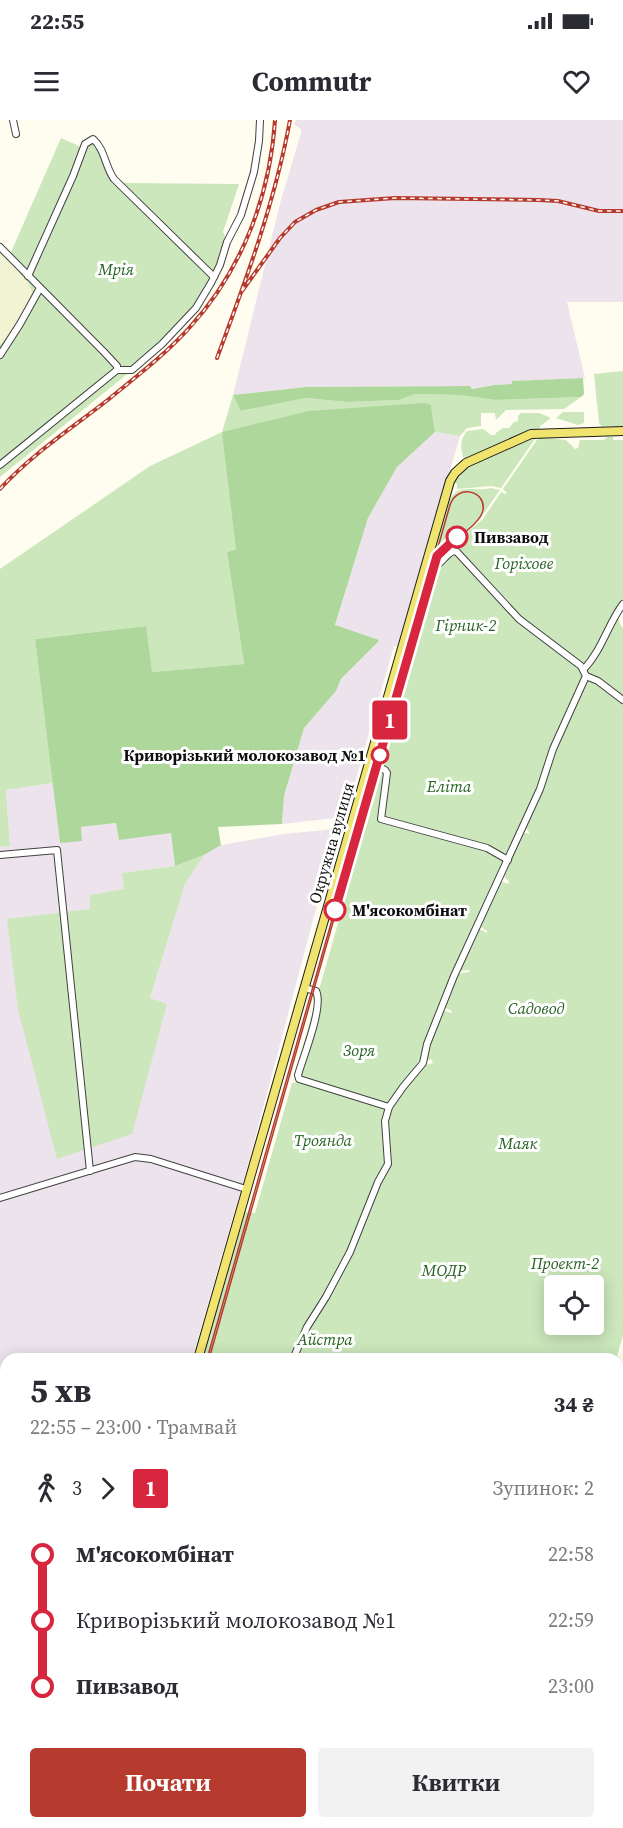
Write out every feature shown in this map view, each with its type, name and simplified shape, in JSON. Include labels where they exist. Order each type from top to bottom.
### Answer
[{"type":"main road","name":"Окружна вулиця","points":[[200,1353],[450,481],[460,468],[531,434],[623,431]]},
{"type":"street","points":[[13,120],[16,134]]},
{"type":"street","points":[[0,465],[107,381],[117,370],[132,370],[162,344],[196,308],[220,265],[227,242],[241,215],[254,172],[261,130],[260,120]]},
{"type":"street","points":[[28,276],[85,144],[93,139],[100,147],[114,179],[214,277]]},
{"type":"street","points":[[0,247],[104,352],[117,366],[117,370]]},
{"type":"street","points":[[1,352],[40,288]]},
{"type":"street","points":[[425,566],[430,568],[440,565],[448,554],[453,551],[457,552],[519,619],[585,673],[623,700]]},
{"type":"street","points":[[296,1353],[307,1326],[351,1252],[378,1182],[388,1164],[385,1121],[389,1107],[402,1087],[423,1063],[427,1044],[454,976],[542,784],[553,749],[585,673],[623,604]]},
{"type":"street","points":[[368,762],[387,773],[381,819],[487,848],[508,860]]},
{"type":"street","points":[[0,855],[57,850],[90,1171]]},
{"type":"street","points":[[304,988],[316,991],[319,997],[298,1075],[299,1079],[389,1107]]},
{"type":"street","points":[[0,1198],[128,1159],[142,1157],[246,1189]]},
{"type":"shaded area","points":[[296,120],[623,120],[623,302],[567,302],[585,378],[512,381],[512,384],[472,389],[470,386],[306,387],[233,395],[281,200],[302,130],[294,124]]},
{"type":"shaded area","points":[[435,432],[460,436],[398,647],[394,646],[345,817],[282,824],[284,796],[304,728],[336,691],[341,679],[379,640],[335,626],[368,518],[397,467]]},
{"type":"shaded area","points":[[53,783],[60,843],[81,827],[117,823],[119,839],[171,833],[175,866],[123,873],[125,889],[90,895],[90,909],[18,1009],[167,1005],[150,998],[185,884],[204,855],[221,845],[284,834],[335,829],[342,832],[320,905],[317,904],[249,1161],[194,1353],[0,1353],[0,847],[10,846],[6,790]]},
{"type":"green space","name":"Мрія","points":[[94,137],[116,178],[125,183],[239,184],[223,232],[228,243],[197,309],[131,371],[0,477],[0,345],[18,324],[32,292],[29,284],[8,259],[61,138],[81,147],[87,139]]},
{"type":"green space","points":[[0,251],[30,284],[32,292],[18,324],[0,345]]},
{"type":"green space","points":[[623,371],[623,426],[602,427],[599,423],[594,374]]},
{"type":"green space","points":[[583,378],[584,394],[581,397],[495,400],[460,395],[415,394],[398,400],[347,402],[306,398],[241,411],[233,395],[306,387],[470,386],[472,389],[512,384],[512,381]]},
{"type":"green space","points":[[415,394],[460,395],[495,400],[581,397],[564,409],[506,410],[496,420],[495,413],[481,413],[481,426],[467,428],[460,436],[435,432],[431,405],[236,549],[227,552],[244,664],[151,672],[145,626],[35,639],[53,783],[6,790],[10,846],[0,847],[0,569],[150,466],[222,432],[233,395],[242,411],[306,398],[347,402],[397,400]]},
{"type":"green space","points":[[424,403],[431,405],[435,432],[397,467],[368,518],[335,625],[379,640],[341,679],[336,691],[304,728],[284,796],[282,824],[218,827],[221,845],[204,855],[175,866],[171,833],[119,840],[116,823],[81,827],[82,841],[60,843],[35,639],[146,626],[152,672],[244,664],[227,552],[236,549],[222,432],[309,411]]},
{"type":"green space","points":[[563,412],[584,412],[584,423],[578,425],[556,418]]},
{"type":"green space","points":[[521,413],[539,413],[551,418],[540,426],[539,431],[464,459],[461,444],[467,431],[483,429],[495,435],[503,428],[509,428],[518,421]]},
{"type":"green space","points":[[537,436],[501,488],[491,486],[457,489],[457,484],[453,482],[468,467],[503,448]]},
{"type":"green space","name":"Горіхове","points":[[539,437],[566,440],[575,449],[578,448],[580,440],[604,440],[607,437],[613,437],[613,440],[623,440],[623,599],[591,660],[583,666],[521,619],[458,550],[465,542],[461,537],[483,519],[501,492],[507,493],[503,489]]},
{"type":"green space","points":[[491,488],[500,490],[481,517],[456,539],[451,550],[439,564],[428,565],[443,513],[453,495],[462,490]]},
{"type":"green space","points":[[453,552],[518,622],[582,671],[584,676],[422,1056],[391,1103],[387,1104],[294,1077],[441,564]]},
{"type":"green space","points":[[617,613],[623,628],[623,698],[587,675],[586,669]]},
{"type":"green space","points":[[587,679],[597,682],[623,703],[623,1336],[618,1353],[298,1353],[315,1316],[319,1314],[339,1277],[379,1183],[387,1171],[387,1121],[391,1106],[423,1066],[433,1063],[431,1059],[425,1061],[425,1056],[442,1010],[451,1013],[452,1011],[443,1007],[457,974],[470,970],[458,971],[478,928],[487,933],[479,926],[500,881],[508,884],[509,881],[503,876],[522,832],[530,834],[525,826],[546,771]]},
{"type":"green space","points":[[204,855],[185,884],[150,998],[167,1004],[132,1134],[57,1159],[18,1009],[7,919],[90,909],[90,895],[124,889],[122,873],[175,866]]},
{"type":"green space","name":"Троянда","points":[[297,1082],[385,1109],[383,1122],[386,1163],[348,1251],[295,1353],[204,1353],[244,1212],[255,1213],[292,1083]]},
{"type":"tram line","points":[[209,1353],[450,505],[459,494],[470,492],[480,498],[483,510],[476,522],[437,556],[211,1353]]},
{"type":"tram line","name":"1","points":[[335,910],[437,556],[457,537]]},
{"type":"railway","points":[[0,489],[39,453],[161,356],[181,337],[208,305],[225,281],[238,256],[260,204],[267,176],[275,120]]},
{"type":"railway","points":[[217,358],[268,211],[290,120]]},
{"type":"railway","points":[[242,291],[280,238],[295,222],[316,210],[339,202],[395,198],[539,200],[558,201],[599,211],[623,211]]},
{"type":"place","name":"Пивзавод","points":[[457,537]]},
{"type":"place","name":"Криворізький молокозавод №1","points":[[380,755]]},
{"type":"place","name":"М'ясокомбінат","points":[[335,910]]},
{"type":"park label","name":"Гірник-2","points":[[466,625]]},
{"type":"park label","name":"Еліта","points":[[449,786]]},
{"type":"park label","name":"Садовод","points":[[536,1008]]},
{"type":"park label","name":"Зоря","points":[[359,1050]]},
{"type":"park label","name":"Маяк","points":[[518,1143]]},
{"type":"park label","name":"Проект-2","points":[[565,1263]]},
{"type":"park label","name":"МОДР","points":[[444,1270]]},
{"type":"park label","name":"Айстра","points":[[325,1339]]}]
